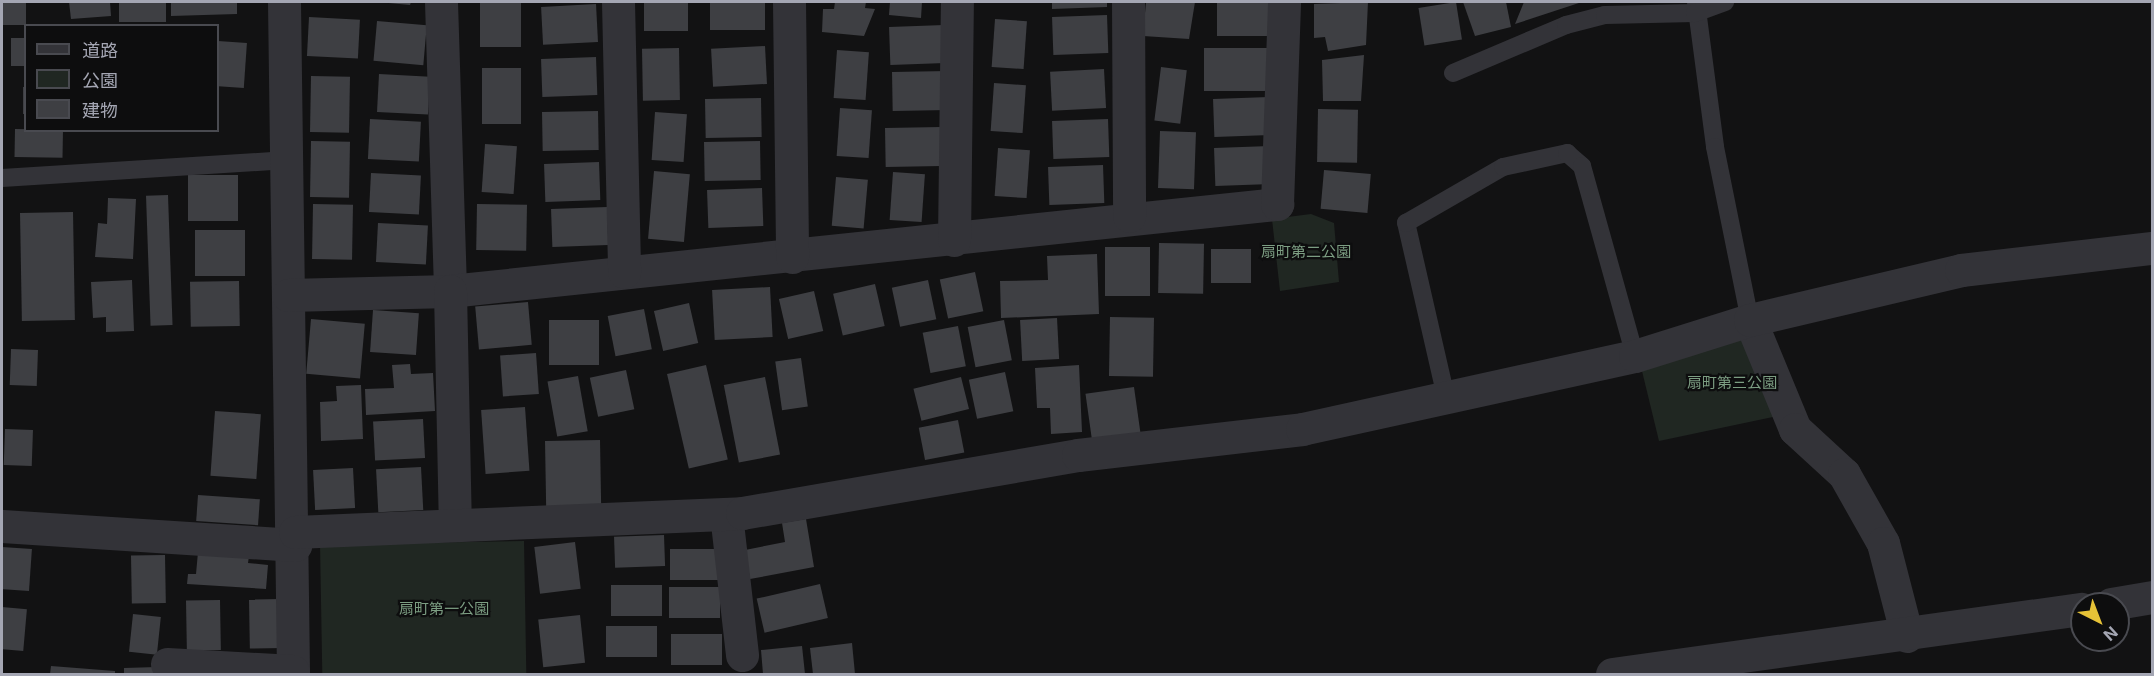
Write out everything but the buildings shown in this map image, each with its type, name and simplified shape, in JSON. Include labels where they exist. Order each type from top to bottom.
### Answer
[{"type":"street","points":[[167,664],[293,673],[295,539],[288,295],[290,160],[284,2]]},
{"type":"street","points":[[441,2],[455,523]]},
{"type":"street","points":[[618,2],[624,272]]},
{"type":"street","points":[[789,2],[792,256]]},
{"type":"street","points":[[954,240],[957,2]]},
{"type":"street","points":[[1128,2],[1129,216]]},
{"type":"street","points":[[288,295],[450,291],[954,240],[1129,216],[1277,204],[1284,2]]},
{"type":"street","points":[[2,526],[295,539],[455,523],[726,514],[1078,455],[1302,429],[1635,356],[1750,320],[1961,270],[2152,248]]},
{"type":"street","points":[[1750,320],[1795,429],[1844,474],[1883,543],[1907,636]]},
{"type":"street","points":[[726,514],[742,655]]},
{"type":"street","points":[[2130,601],[2152,597]]},
{"type":"street","points":[[1612,675],[1907,636],[2070,611]]},
{"type":"lane","points":[[1454,73],[1605,8],[1695,7],[1725,2]]},
{"type":"lane","points":[[1695,7],[1750,320]]},
{"type":"lane","points":[[1446,397],[1406,223],[1514,165],[1567,153],[1582,166],[1635,356]]},
{"type":"lane","points":[[2,178],[290,160]]},
{"type":"green space","name":"扇町第二公園","points":[[1311,214],[1334,223],[1339,282],[1280,291],[1272,219]]},
{"type":"green space","name":"扇町第三公園","points":[[1753,332],[1797,412],[1659,441],[1642,371]]},
{"type":"green space","name":"扇町第一公園","points":[[524,541],[526,674],[322,674],[320,545]]}]
